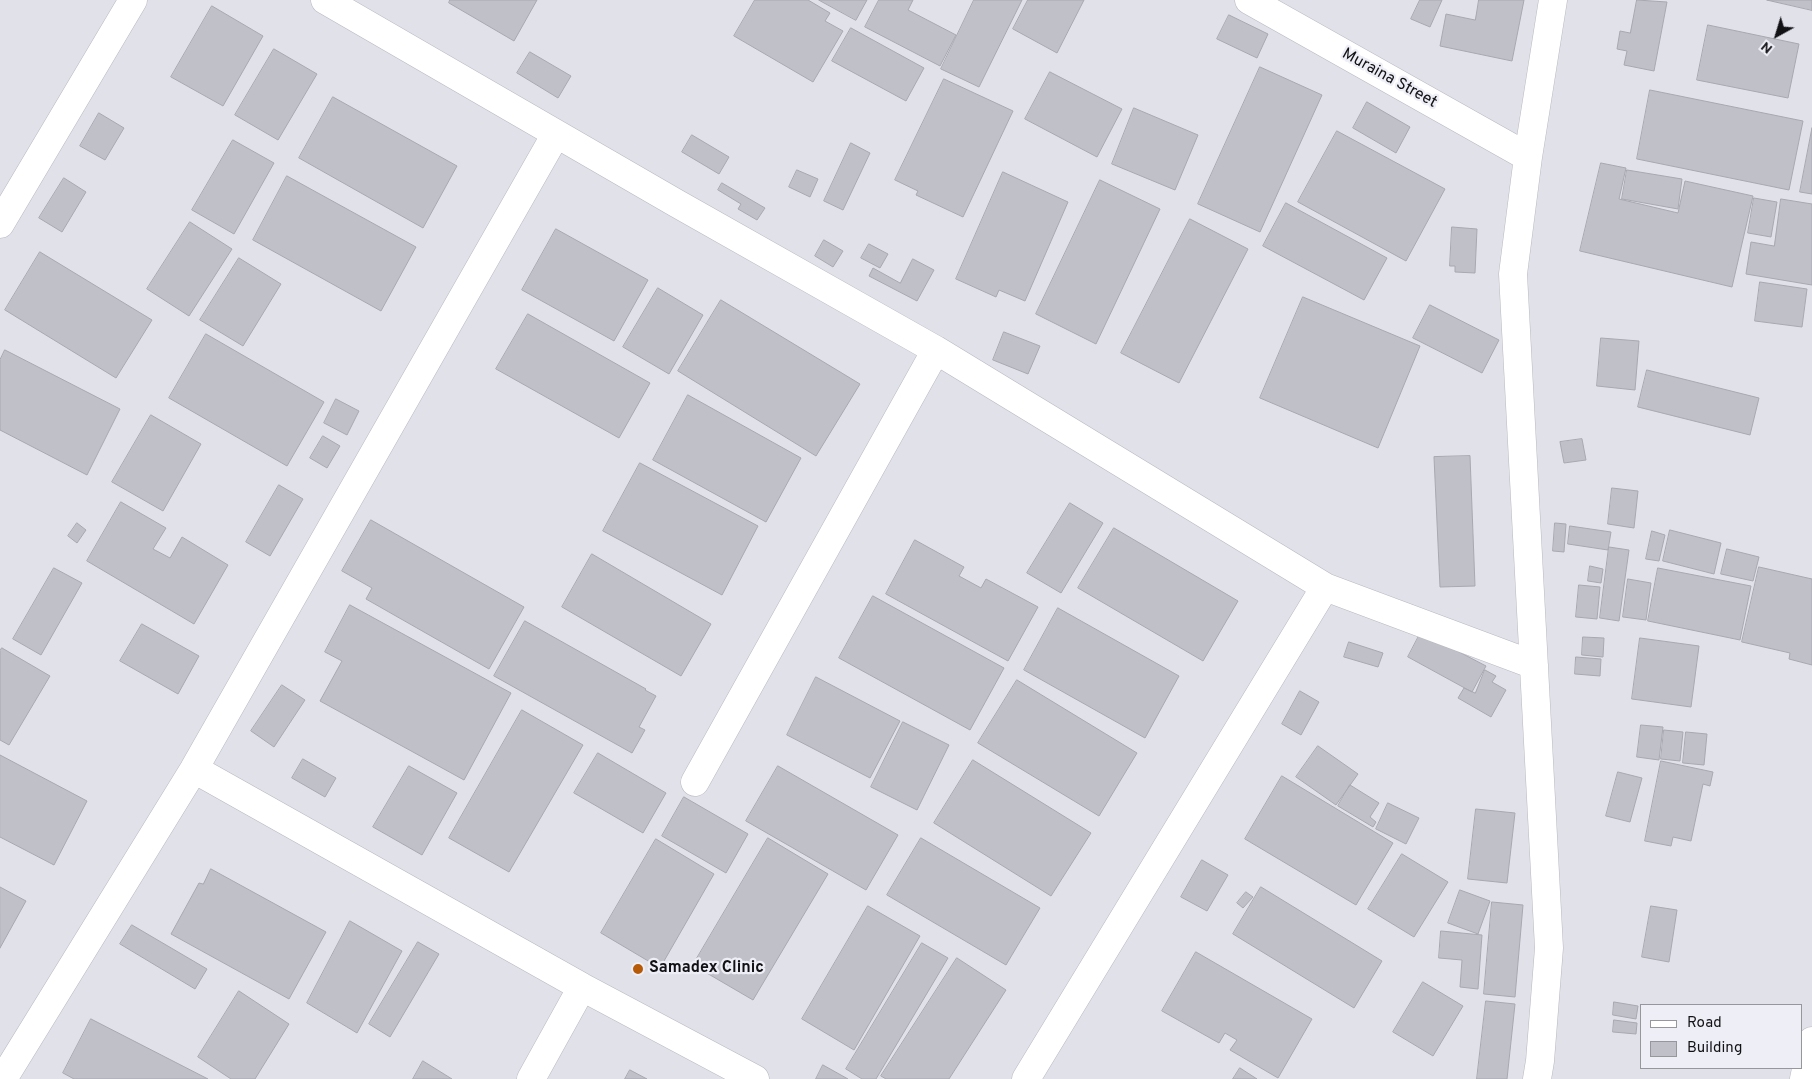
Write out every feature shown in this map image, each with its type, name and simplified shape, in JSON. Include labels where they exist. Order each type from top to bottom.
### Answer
[{"type":"street","points":[[0,224],[133,0]]},
{"type":"street","points":[[325,0],[936,350],[1325,587],[1534,665]]},
{"type":"street","name":"Muraina Street","points":[[1249,0],[1528,157]]},
{"type":"street","points":[[1537,1079],[1549,948],[1513,274],[1528,157],[1553,0]]},
{"type":"street","points":[[3,1079],[194,769],[556,134]]},
{"type":"street","points":[[695,782],[936,350]]},
{"type":"street","points":[[1026,1079],[1325,587]]},
{"type":"street","points":[[194,769],[582,987],[755,1079]]},
{"type":"street","points":[[531,1079],[582,987]]},
{"type":"street","points":[[1804,1079],[1812,1041]]},
{"type":"building","points":[[450,0],[537,0],[514,41],[449,3]]},
{"type":"building","points":[[755,0],[808,0],[830,13],[825,21],[843,31],[813,82],[734,36]]},
{"type":"building","points":[[819,0],[867,0],[856,20]]},
{"type":"building","points":[[879,0],[913,0],[908,10],[956,35],[940,66],[865,27]]},
{"type":"building","points":[[974,0],[1022,0],[979,87],[941,69]]},
{"type":"building","points":[[1028,0],[1084,0],[1057,53],[1013,29]]},
{"type":"building","points":[[1420,0],[1442,0],[1430,27],[1411,19]]},
{"type":"building","points":[[1479,0],[1524,0],[1512,61],[1440,46],[1446,14],[1475,20]]},
{"type":"building","points":[[1637,0],[1667,2],[1654,71],[1624,65],[1627,51],[1617,49],[1620,31],[1630,33]]},
{"type":"building","points":[[1767,0],[1812,0],[1812,10]]},
{"type":"building","points":[[212,6],[263,36],[223,106],[171,77]]},
{"type":"building","points":[[1229,15],[1268,34],[1257,58],[1217,39]]},
{"type":"building","points":[[1708,25],[1799,44],[1788,98],[1697,80]]},
{"type":"building","points":[[851,28],[924,68],[906,101],[832,61]]},
{"type":"building","points":[[274,49],[317,74],[278,140],[235,115]]},
{"type":"building","points":[[530,52],[571,76],[558,98],[517,73]]},
{"type":"building","points":[[1260,67],[1322,95],[1260,232],[1198,204]]},
{"type":"building","points":[[1050,72],[1122,109],[1097,157],[1025,119]]},
{"type":"building","points":[[944,79],[1013,111],[963,217],[916,195],[918,191],[895,180]]},
{"type":"building","points":[[1650,90],[1803,121],[1789,190],[1637,159]]},
{"type":"building","points":[[333,97],[457,166],[423,228],[299,158]]},
{"type":"building","points":[[1367,102],[1410,127],[1396,153],[1353,128]]},
{"type":"building","points":[[1134,108],[1198,135],[1175,190],[1112,164]]},
{"type":"building","points":[[99,113],[124,128],[105,160],[80,146]]},
{"type":"building","points":[[1812,128],[1812,194],[1800,192]]},
{"type":"building","points":[[1337,131],[1445,189],[1406,261],[1298,202]]},
{"type":"building","points":[[692,135],[729,157],[719,174],[682,152]]},
{"type":"building","points":[[233,140],[274,163],[234,234],[192,210]]},
{"type":"building","points":[[851,143],[870,153],[843,210],[824,201]]},
{"type":"building","points":[[1601,163],[1626,168],[1619,199],[1678,213],[1685,181],[1753,196],[1732,287],[1580,251]]},
{"type":"building","points":[[797,170],[818,179],[810,197],[789,187]]},
{"type":"building","points":[[1627,170],[1682,179],[1678,209],[1622,199]]},
{"type":"building","points":[[1003,172],[1068,202],[1025,301],[999,290],[996,297],[956,279]]},
{"type":"building","points":[[287,176],[416,247],[381,311],[253,240]]},
{"type":"building","points":[[64,178],[86,192],[62,232],[39,218]]},
{"type":"building","points":[[1100,180],[1160,209],[1096,344],[1036,314]]},
{"type":"building","points":[[722,183],[765,208],[757,220],[738,209],[741,204],[718,190]]},
{"type":"building","points":[[1754,198],[1777,202],[1771,237],[1748,233]]},
{"type":"building","points":[[1781,199],[1812,204],[1812,285],[1746,274],[1751,242],[1774,246]]},
{"type":"building","points":[[1286,203],[1387,258],[1364,300],[1263,246]]},
{"type":"building","points":[[1190,219],[1248,249],[1179,383],[1121,353]]},
{"type":"building","points":[[190,222],[232,249],[189,316],[147,289]]},
{"type":"building","points":[[1452,227],[1477,229],[1475,273],[1455,272],[1455,266],[1450,266]]},
{"type":"building","points":[[556,229],[648,280],[614,341],[522,290]]},
{"type":"building","points":[[824,240],[843,251],[833,267],[815,256]]},
{"type":"building","points":[[869,244],[888,254],[880,268],[861,258]]},
{"type":"building","points":[[40,252],[152,320],[116,378],[5,310]]},
{"type":"building","points":[[239,258],[281,284],[243,346],[200,320]]},
{"type":"building","points":[[913,259],[934,270],[917,301],[869,276],[873,268],[900,283]]},
{"type":"building","points":[[1760,282],[1807,289],[1802,327],[1755,321]]},
{"type":"building","points":[[658,288],[703,315],[669,374],[623,347]]},
{"type":"building","points":[[1303,297],[1420,346],[1378,448],[1260,398]]},
{"type":"building","points":[[721,300],[860,384],[816,456],[678,371]]},
{"type":"building","points":[[1430,305],[1499,340],[1482,373],[1413,338]]},
{"type":"building","points":[[528,314],[650,383],[619,438],[496,369]]},
{"type":"building","points":[[1004,332],[1040,346],[1028,374],[993,360]]},
{"type":"building","points":[[206,334],[324,402],[287,466],[169,398]]},
{"type":"building","points":[[1601,338],[1639,341],[1635,390],[1597,386]]},
{"type":"building","points":[[5,350],[120,409],[87,475],[0,430],[0,360]]},
{"type":"building","points":[[1647,370],[1759,398],[1750,435],[1638,407]]},
{"type":"building","points":[[688,395],[801,458],[766,522],[653,460]]},
{"type":"building","points":[[336,399],[359,411],[347,435],[324,423]]},
{"type":"building","points":[[151,415],[201,444],[163,511],[112,482]]},
{"type":"building","points":[[323,436],[340,446],[327,468],[310,458]]},
{"type":"building","points":[[1582,439],[1586,460],[1564,463],[1560,442]]},
{"type":"building","points":[[1470,456],[1475,586],[1440,587],[1434,457]]},
{"type":"building","points":[[640,463],[758,526],[722,595],[603,531]]},
{"type":"building","points":[[279,485],[303,499],[270,556],[246,542]]},
{"type":"building","points":[[1612,488],[1638,491],[1634,528],[1608,524]]},
{"type":"building","points":[[121,502],[166,528],[153,549],[170,558],[182,537],[228,565],[194,624],[87,561]]},
{"type":"building","points":[[1070,503],[1103,523],[1061,593],[1027,573]]},
{"type":"building","points":[[371,520],[524,607],[489,669],[366,599],[372,588],[342,571]]},
{"type":"building","points":[[77,523],[86,530],[77,543],[68,536]]},
{"type":"building","points":[[1555,523],[1566,524],[1564,552],[1553,551]]},
{"type":"building","points":[[1570,526],[1611,532],[1608,550],[1568,544]]},
{"type":"building","points":[[1114,528],[1238,601],[1203,661],[1078,588]]},
{"type":"building","points":[[1670,530],[1721,543],[1714,574],[1663,561]]},
{"type":"building","points":[[1652,531],[1665,535],[1659,561],[1646,559]]},
{"type":"building","points":[[915,540],[964,567],[959,576],[981,588],[986,579],[1038,607],[1008,661],[886,594]]},
{"type":"building","points":[[1609,547],[1629,550],[1619,621],[1600,618]]},
{"type":"building","points":[[1727,549],[1759,557],[1753,581],[1721,574]]},
{"type":"building","points":[[592,554],[711,624],[681,676],[562,607]]},
{"type":"building","points":[[1590,566],[1603,569],[1601,583],[1588,581]]},
{"type":"building","points":[[1759,567],[1812,579],[1812,665],[1789,659],[1790,653],[1742,642]]},
{"type":"building","points":[[54,568],[82,583],[41,655],[13,639]]},
{"type":"building","points":[[1658,568],[1751,586],[1740,640],[1648,621]]},
{"type":"building","points":[[1628,579],[1651,583],[1646,620],[1623,617]]},
{"type":"building","points":[[1579,585],[1600,587],[1597,619],[1576,617]]},
{"type":"building","points":[[873,596],[1004,668],[970,730],[839,658]]},
{"type":"building","points":[[350,605],[511,693],[464,780],[320,701],[342,661],[325,652]]},
{"type":"building","points":[[1058,608],[1179,676],[1145,738],[1024,670]]},
{"type":"building","points":[[525,621],[656,696],[639,727],[645,730],[632,753],[494,676]]},
{"type":"building","points":[[142,624],[199,656],[178,694],[120,661]]},
{"type":"building","points":[[1421,632],[1486,666],[1472,692],[1408,657]]},
{"type":"building","points":[[1583,637],[1604,638],[1603,657],[1582,655]]},
{"type":"building","points":[[1640,638],[1699,646],[1691,707],[1632,699]]},
{"type":"building","points":[[1349,642],[1383,653],[1378,667],[1344,657]]},
{"type":"building","points":[[2,648],[50,676],[9,745],[0,740],[0,651]]},
{"type":"building","points":[[1576,657],[1601,659],[1600,676],[1575,674]]},
{"type":"building","points":[[1485,670],[1496,676],[1492,682],[1506,690],[1491,717],[1458,698],[1464,688],[1475,693]]},
{"type":"building","points":[[816,677],[900,721],[870,778],[787,735]]},
{"type":"building","points":[[1017,680],[1137,753],[1099,816],[978,743]]},
{"type":"building","points":[[282,685],[305,700],[274,747],[251,731]]},
{"type":"building","points":[[1300,691],[1319,702],[1301,735],[1282,724]]},
{"type":"building","points":[[522,710],[583,745],[509,872],[449,838]]},
{"type":"building","points":[[903,722],[949,745],[917,810],[871,787]]},
{"type":"building","points":[[1641,725],[1663,727],[1659,760],[1637,757]]},
{"type":"building","points":[[1664,730],[1683,732],[1680,761],[1661,759]]},
{"type":"building","points":[[1686,732],[1707,734],[1704,765],[1683,763]]},
{"type":"building","points":[[1318,746],[1358,774],[1336,805],[1296,777]]},
{"type":"building","points":[[598,753],[666,793],[643,833],[574,793]]},
{"type":"building","points":[[0,755],[87,801],[54,865],[0,837]]},
{"type":"building","points":[[303,759],[336,778],[325,797],[292,778]]},
{"type":"building","points":[[973,760],[1091,833],[1051,896],[934,823]]},
{"type":"building","points":[[1661,761],[1713,772],[1710,786],[1703,784],[1691,841],[1673,837],[1671,846],[1645,841]]},
{"type":"building","points":[[409,766],[457,793],[422,855],[373,827]]},
{"type":"building","points":[[778,766],[898,835],[866,890],[746,821]]},
{"type":"building","points":[[1618,772],[1642,778],[1630,822],[1606,816]]},
{"type":"building","points":[[1282,776],[1393,843],[1356,905],[1245,839]]},
{"type":"building","points":[[1350,785],[1379,803],[1370,817],[1376,822],[1373,827],[1338,806]]},
{"type":"building","points":[[684,797],[748,834],[726,873],[662,836]]},
{"type":"building","points":[[1388,803],[1419,818],[1406,844],[1376,829]]},
{"type":"building","points":[[1476,809],[1515,813],[1507,883],[1468,879]]},
{"type":"building","points":[[768,838],[828,874],[753,1000],[693,965]]},
{"type":"building","points":[[921,838],[1040,908],[1006,965],[887,895]]},
{"type":"building","points":[[656,839],[714,874],[660,968],[601,933]]},
{"type":"building","points":[[1402,854],[1448,882],[1414,937],[1368,909]]},
{"type":"building","points":[[1202,860],[1228,875],[1207,911],[1181,897]]},
{"type":"building","points":[[211,869],[326,932],[289,999],[171,934],[199,883],[203,884]]},
{"type":"building","points":[[0,887],[26,901],[0,948]]},
{"type":"building","points":[[1261,887],[1382,961],[1354,1008],[1233,934]]},
{"type":"building","points":[[1460,890],[1490,901],[1478,934],[1448,923]]},
{"type":"building","points":[[1246,892],[1253,897],[1243,908],[1237,903]]},
{"type":"building","points":[[1492,902],[1523,905],[1515,997],[1484,994]]},
{"type":"building","points":[[868,906],[920,936],[854,1050],[802,1019]]},
{"type":"building","points":[[1651,906],[1677,910],[1669,962],[1642,957]]},
{"type":"building","points":[[350,921],[402,951],[357,1033],[307,1003]]},
{"type":"building","points":[[132,925],[207,969],[195,989],[120,944]]},
{"type":"building","points":[[1441,931],[1482,935],[1478,989],[1460,987],[1462,960],[1439,958]]},
{"type":"building","points":[[418,942],[439,954],[390,1037],[369,1024]]},
{"type":"building","points":[[922,943],[948,958],[876,1079],[862,1079],[846,1069]]},
{"type":"building","points":[[1196,952],[1312,1019],[1278,1078],[1230,1050],[1237,1040],[1225,1033],[1219,1043],[1162,1011]]},
{"type":"building","points":[[957,958],[1006,990],[949,1079],[886,1079],[881,1076]]},
{"type":"building","points":[[1423,982],[1463,1006],[1433,1056],[1393,1032]]},
{"type":"building","points":[[239,991],[289,1024],[255,1079],[231,1079],[198,1057]]},
{"type":"building","points":[[1486,1001],[1515,1004],[1507,1079],[1477,1079]]},
{"type":"building","points":[[1614,1002],[1638,1006],[1636,1019],[1613,1015]]},
{"type":"building","points":[[91,1019],[208,1079],[74,1079],[63,1073]]},
{"type":"building","points":[[1614,1020],[1637,1023],[1636,1034],[1613,1032]]},
{"type":"building","points":[[423,1061],[452,1079],[413,1079]]},
{"type":"building","points":[[823,1065],[848,1079],[816,1079]]},
{"type":"building","points":[[1240,1068],[1257,1079],[1233,1079]]},
{"type":"building","points":[[630,1070],[647,1079],[625,1079]]},
{"type":"place","name":"Samadex Clinic","points":[[638,969]]}]
